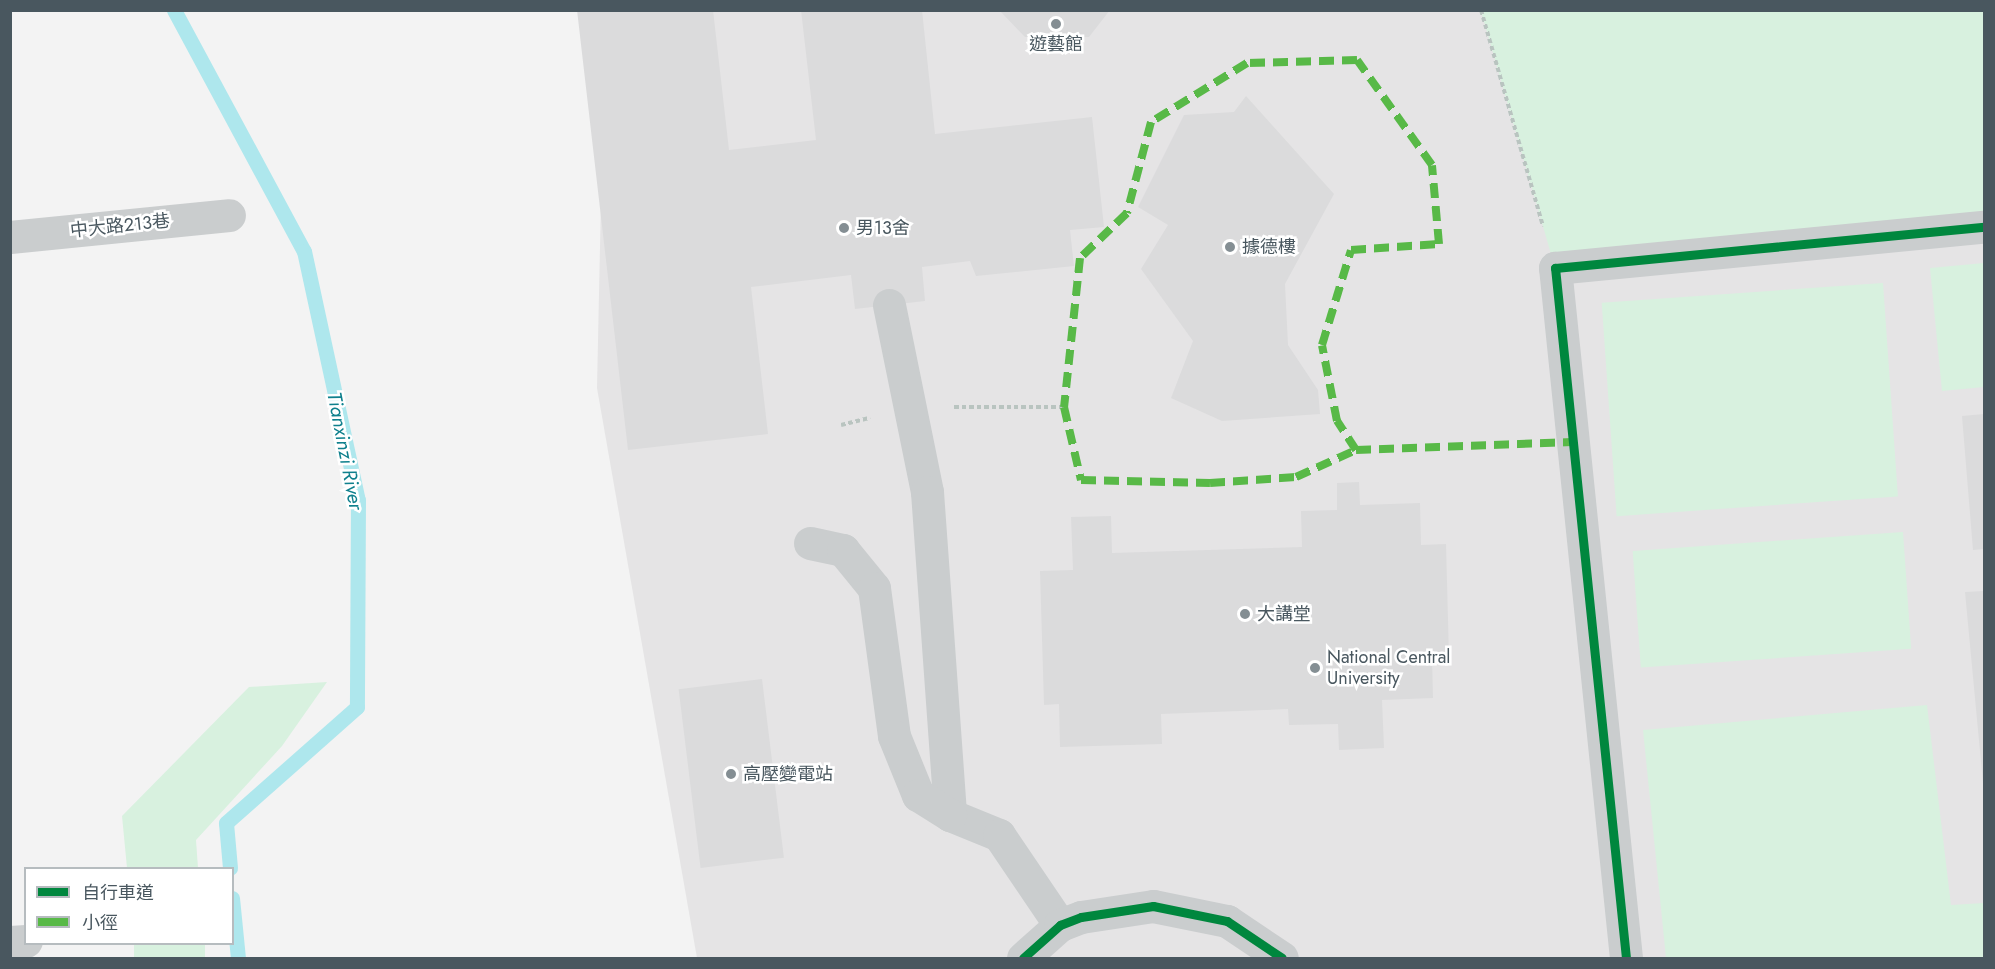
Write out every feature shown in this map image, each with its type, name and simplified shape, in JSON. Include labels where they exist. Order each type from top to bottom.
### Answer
[{"type":"street","name":"中大路213巷","points":[[10,237],[229,215]]},
{"type":"street","points":[[1626,958],[1555,268],[1984,227]]},
{"type":"street","points":[[889,305],[927,492],[951,815]]},
{"type":"street","points":[[810,543],[843,550],[874,588],[894,736],[918,795],[951,815],[999,835],[1060,925]]},
{"type":"street","points":[[1023,958],[1060,925],[1081,917],[1153,906],[1227,921],[1282,958]]},
{"type":"path","points":[[1481,10],[1555,268]]},
{"type":"shaded area","name":"National Central University","points":[[605,11],[1984,11],[1984,958],[697,958],[597,388]]},
{"type":"green space","points":[[1481,11],[1984,11],[1984,226],[1555,268]]},
{"type":"green space","points":[[1984,263],[1984,387],[1942,391],[1930,268]]},
{"type":"green space","points":[[1883,283],[1898,496],[1617,516],[1602,303]]},
{"type":"green space","points":[[1903,532],[1911,649],[1641,668],[1633,551]]},
{"type":"green space","points":[[327,682],[282,746],[196,840],[198,867],[127,867],[122,816],[249,687]]},
{"type":"green space","points":[[1927,705],[1951,905],[1984,903],[1984,958],[1666,958],[1643,730]]},
{"type":"green space","points":[[134,945],[205,945],[205,958],[134,958]]},
{"type":"building","name":"男13舍","points":[[577,10],[713,10],[729,150],[816,140],[801,10],[922,10],[935,134],[1092,117],[1104,227],[1070,230],[1074,266],[976,276],[970,261],[922,267],[925,301],[855,309],[851,275],[751,287],[768,434],[628,450]]},
{"type":"building","name":"遊藝館","points":[[999,10],[1110,10],[1089,37],[1025,37]]},
{"type":"building","name":"據德樓","points":[[1246,96],[1334,194],[1285,284],[1288,345],[1318,390],[1320,414],[1222,421],[1171,398],[1193,341],[1141,269],[1168,225],[1138,207],[1184,115],[1234,112]]},
{"type":"building","points":[[1984,414],[1984,549],[1973,550],[1962,416]]},
{"type":"building","name":"大講堂","points":[[1359,482],[1360,505],[1420,503],[1421,545],[1446,544],[1449,658],[1432,658],[1433,698],[1382,700],[1384,748],[1339,750],[1338,724],[1289,725],[1288,709],[1161,714],[1162,744],[1060,747],[1059,704],[1044,705],[1040,571],[1073,570],[1071,517],[1111,516],[1112,553],[1302,547],[1301,511],[1337,510],[1337,483]]},
{"type":"building","points":[[1984,591],[1984,783],[1983,783],[1965,592]]},
{"type":"building","name":"高壓變電站","points":[[762,679],[784,858],[701,868],[679,689]]},
{"type":"waterway","name":"Tianxinzi River","points":[[174,10],[304,251],[358,500],[357,707],[226,823],[230,867]]},
{"type":"waterway","name":"Tianxinzi River","points":[[234,918],[238,958]]},
{"type":"marked path","points":[[1356,450],[1337,421],[1322,345],[1351,250],[1439,244],[1432,165],[1357,60],[1247,63],[1151,122],[1127,213],[1080,258],[1064,407],[1081,480],[1210,483],[1296,477],[1356,450],[1573,442]]},
{"type":"cycle path","points":[[1626,958],[1555,268],[1984,227]]},
{"type":"cycle path","points":[[1023,958],[1060,925],[1081,917],[1153,906],[1227,921],[1282,958]]},
{"type":"place","name":"遊藝館","points":[[1056,24]]},
{"type":"place","name":"男13舍","points":[[844,228]]},
{"type":"place","name":"據德樓","points":[[1230,247]]},
{"type":"place","name":"大講堂","points":[[1245,614]]},
{"type":"place","name":"National Central University","points":[[1315,668]]},
{"type":"place","name":"高壓變電站","points":[[731,774]]}]
